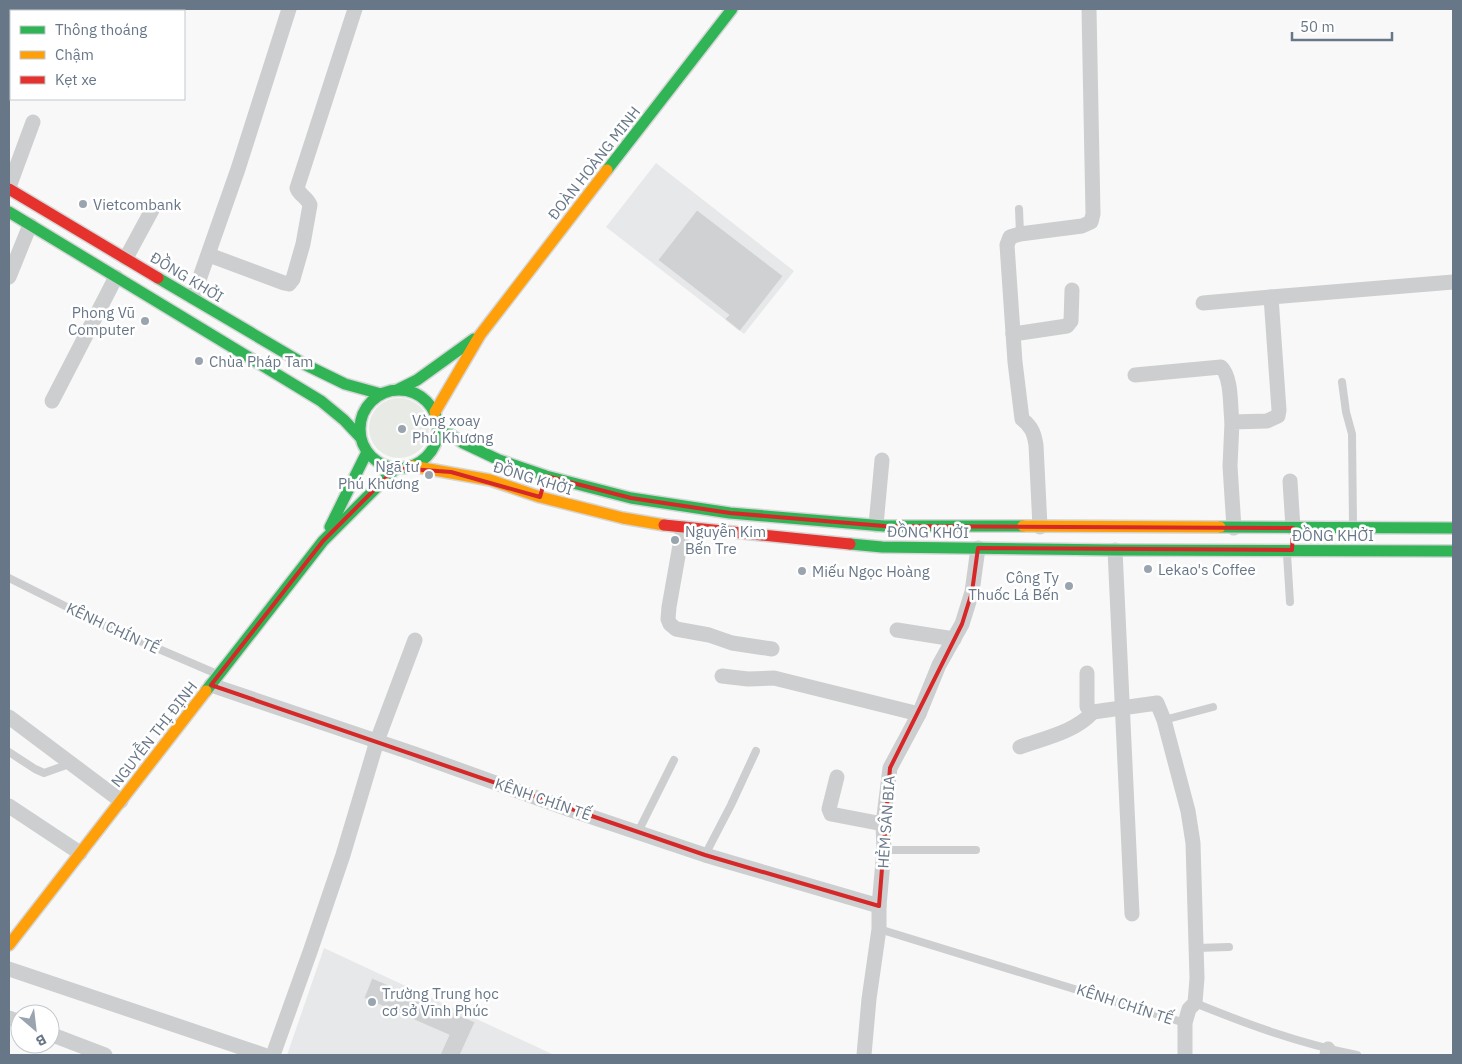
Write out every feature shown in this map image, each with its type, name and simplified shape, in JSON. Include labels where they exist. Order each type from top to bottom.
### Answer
[{"type":"main road","name":"ĐOÀN HOÀNG MINH","points":[[435,412],[480,335],[732,9]]},
{"type":"main road","name":"ĐỒNG KHỞI","points":[[9,188],[292,358],[334,380],[357,389],[381,394]]},
{"type":"main road","points":[[9,212],[321,401],[344,420],[360,437]]},
{"type":"main road","name":"ĐOÀN HOÀNG MINH","points":[[399,389],[417,380],[480,335]]},
{"type":"main road","points":[[399,389],[410,390],[429,402],[435,412],[439,427],[438,438],[428,455],[421,462],[412,466],[396,468],[385,466],[366,452],[360,437],[359,427],[363,412],[372,400],[381,394],[399,389]]},
{"type":"main road","name":"ĐỒNG KHỞI","points":[[439,427],[462,443],[499,460],[546,476],[640,500],[730,513],[880,526],[1453,528]]},
{"type":"main road","name":"NGUYỄN THỊ ĐỊNH","points":[[323,540],[366,452]]},
{"type":"main road","name":"ĐỒNG KHỞI","points":[[412,466],[490,480],[540,497],[623,518],[683,528],[882,547],[1114,550],[1453,550]]},
{"type":"main road","name":"NGUYỄN THỊ ĐỊNH","points":[[11,938],[122,801],[323,540],[396,468]]},
{"type":"main road","points":[[540,497],[546,476]]},
{"type":"main road","points":[[880,526],[882,547]]},
{"type":"main road","points":[[1290,550],[1293,528]]},
{"type":"street","points":[[193,298],[238,169],[289,9]]},
{"type":"street","points":[[209,254],[284,283],[289,284],[293,279],[303,244],[310,205],[308,200],[299,194],[297,188],[355,9]]},
{"type":"street","points":[[1040,527],[1036,445],[1034,432],[1030,425],[1022,419],[1013,334],[1007,245],[1010,237],[1020,234],[1082,226],[1091,222],[1093,214],[1089,9]]},
{"type":"street","points":[[9,188],[33,122]]},
{"type":"street","points":[[126,258],[152,210]]},
{"type":"street","points":[[9,277],[30,225]]},
{"type":"street","points":[[52,401],[116,277]]},
{"type":"street","points":[[1203,303],[1453,282]]},
{"type":"street","points":[[1013,334],[1067,326],[1071,321],[1072,290]]},
{"type":"street","points":[[1232,422],[1267,421],[1278,416],[1271,297]]},
{"type":"street","points":[[1135,375],[1221,367],[1225,371],[1228,378],[1232,422],[1230,466],[1234,528]]},
{"type":"street","points":[[880,526],[882,460]]},
{"type":"street","points":[[1290,481],[1293,528]]},
{"type":"street","points":[[683,528],[669,607],[668,619],[670,624],[676,629],[709,635],[732,643],[772,649]]},
{"type":"street","name":"HẺM SÂN BIA","points":[[864,1055],[878,929],[884,850],[882,824],[890,768],[919,714],[968,607],[978,548]]},
{"type":"street","points":[[1114,550],[1132,914]]},
{"type":"street","points":[[897,630],[954,639]]},
{"type":"street","points":[[273,1055],[340,864],[377,741],[415,640]]},
{"type":"street","points":[[1087,673],[1086,707],[1093,712],[1156,703],[1164,720],[1188,811],[1191,830],[1197,978],[1189,1013],[1185,1055]]},
{"type":"street","points":[[722,676],[748,679],[774,678],[919,714]]},
{"type":"street","name":"KÊNH CHÍN TẾ","points":[[215,680],[377,741],[705,855],[879,906]]},
{"type":"street","points":[[1020,747],[1074,728],[1086,720],[1093,712]]},
{"type":"street","points":[[9,717],[122,801]]},
{"type":"street","points":[[837,777],[830,809],[831,814],[882,824]]},
{"type":"street","points":[[9,806],[80,853]]},
{"type":"street","points":[[9,969],[264,1055]]},
{"type":"street","points":[[60,1038],[105,1055]]},
{"type":"lane","points":[[1019,209],[1020,234]]},
{"type":"lane","points":[[1342,382],[1346,412],[1352,434],[1353,528]]},
{"type":"lane","points":[[1290,550],[1290,602]]},
{"type":"lane","name":"KÊNH CHÍN TẾ","points":[[9,578],[215,680]]},
{"type":"lane","points":[[1164,720],[1214,706]]},
{"type":"lane","points":[[705,855],[756,751]]},
{"type":"lane","points":[[9,752],[44,773],[72,763]]},
{"type":"lane","points":[[638,832],[674,760]]},
{"type":"lane","points":[[884,850],[976,850]]},
{"type":"lane","name":"KÊNH CHÍN TẾ","points":[[878,929],[1189,1013],[1275,1034],[1328,1053],[1356,1055]]},
{"type":"lane","points":[[1197,948],[1229,947]]},
{"type":"highlighted area","points":[[396,468],[451,472],[540,497],[546,476],[631,498],[730,513],[884,526],[1293,528],[1292,550],[978,548],[972,592],[962,624],[890,768],[879,906],[705,855],[211,685],[323,541]]},
{"type":"shaded area","points":[[656,163],[794,271],[744,334],[606,227]]},
{"type":"shaded area","points":[[399,398],[415,403],[420,407],[424,412],[429,428],[424,444],[420,449],[415,453],[399,458],[383,453],[378,449],[374,444],[369,428],[374,412],[378,407],[383,403]]},
{"type":"shaded area","name":"Trường Trung học cơ sở Vĩnh Phúc","points":[[324,948],[554,1055],[287,1055]]},
{"type":"building","points":[[697,210],[783,276],[740,331],[725,319],[729,315],[658,260]]},
{"type":"building","points":[[372,978],[475,1022],[460,1055],[440,1055],[449,1035],[364,998]]},
{"type":"traffic: fast","points":[[607,170],[732,9]]},
{"type":"traffic: fast","points":[[9,212],[321,401],[344,420],[360,437]]},
{"type":"traffic: fast","points":[[158,278],[304,364],[345,384],[381,394]]},
{"type":"traffic: fast","points":[[399,389],[417,380],[474,339]]},
{"type":"traffic: fast","points":[[391,390],[407,390],[421,396],[432,407],[438,421],[438,429],[438,437],[432,451],[421,462],[407,468],[391,468],[377,462],[366,451],[360,437],[360,421],[366,407],[377,396],[391,390]]},
{"type":"traffic: fast","points":[[439,427],[463,443],[499,460],[546,476],[631,498],[730,513],[884,526],[1023,526]]},
{"type":"traffic: fast","points":[[330,527],[367,452]]},
{"type":"traffic: fast","points":[[206,691],[323,541],[396,468]]},
{"type":"traffic: fast","points":[[1220,527],[1453,528]]},
{"type":"traffic: fast","points":[[850,544],[882,547],[1115,550],[1453,551]]},
{"type":"traffic: slow","points":[[435,412],[480,335],[607,170]]},
{"type":"traffic: slow","points":[[412,466],[490,480],[540,497],[623,518],[664,525]]},
{"type":"traffic: slow","points":[[1023,526],[1220,527]]},
{"type":"traffic: slow","points":[[9,945],[206,691]]},
{"type":"traffic: jam","points":[[9,189],[158,278]]},
{"type":"traffic: jam","points":[[664,525],[850,544]]},
{"type":"place","name":"Vietcombank","points":[[83,204]]},
{"type":"place","name":"Phong Vũ Computer","points":[[145,321]]},
{"type":"place","name":"Chùa Pháp Tam","points":[[199,361]]},
{"type":"place","name":"Vòng xoay Phú Khương","points":[[402,429]]},
{"type":"place","name":"Ngã tư Phú Khương","points":[[429,475]]},
{"type":"place","name":"Nguyễn Kim Bến Tre","points":[[675,540]]},
{"type":"place","name":"Lekao's Coffee","points":[[1148,569]]},
{"type":"place","name":"Miếu Ngọc Hoàng","points":[[802,571]]},
{"type":"place","name":"Công Ty Thuốc Lá Bến","points":[[1069,586]]},
{"type":"place","name":"Trường Trung học cơ sở Vĩnh Phúc","points":[[372,1002]]}]
